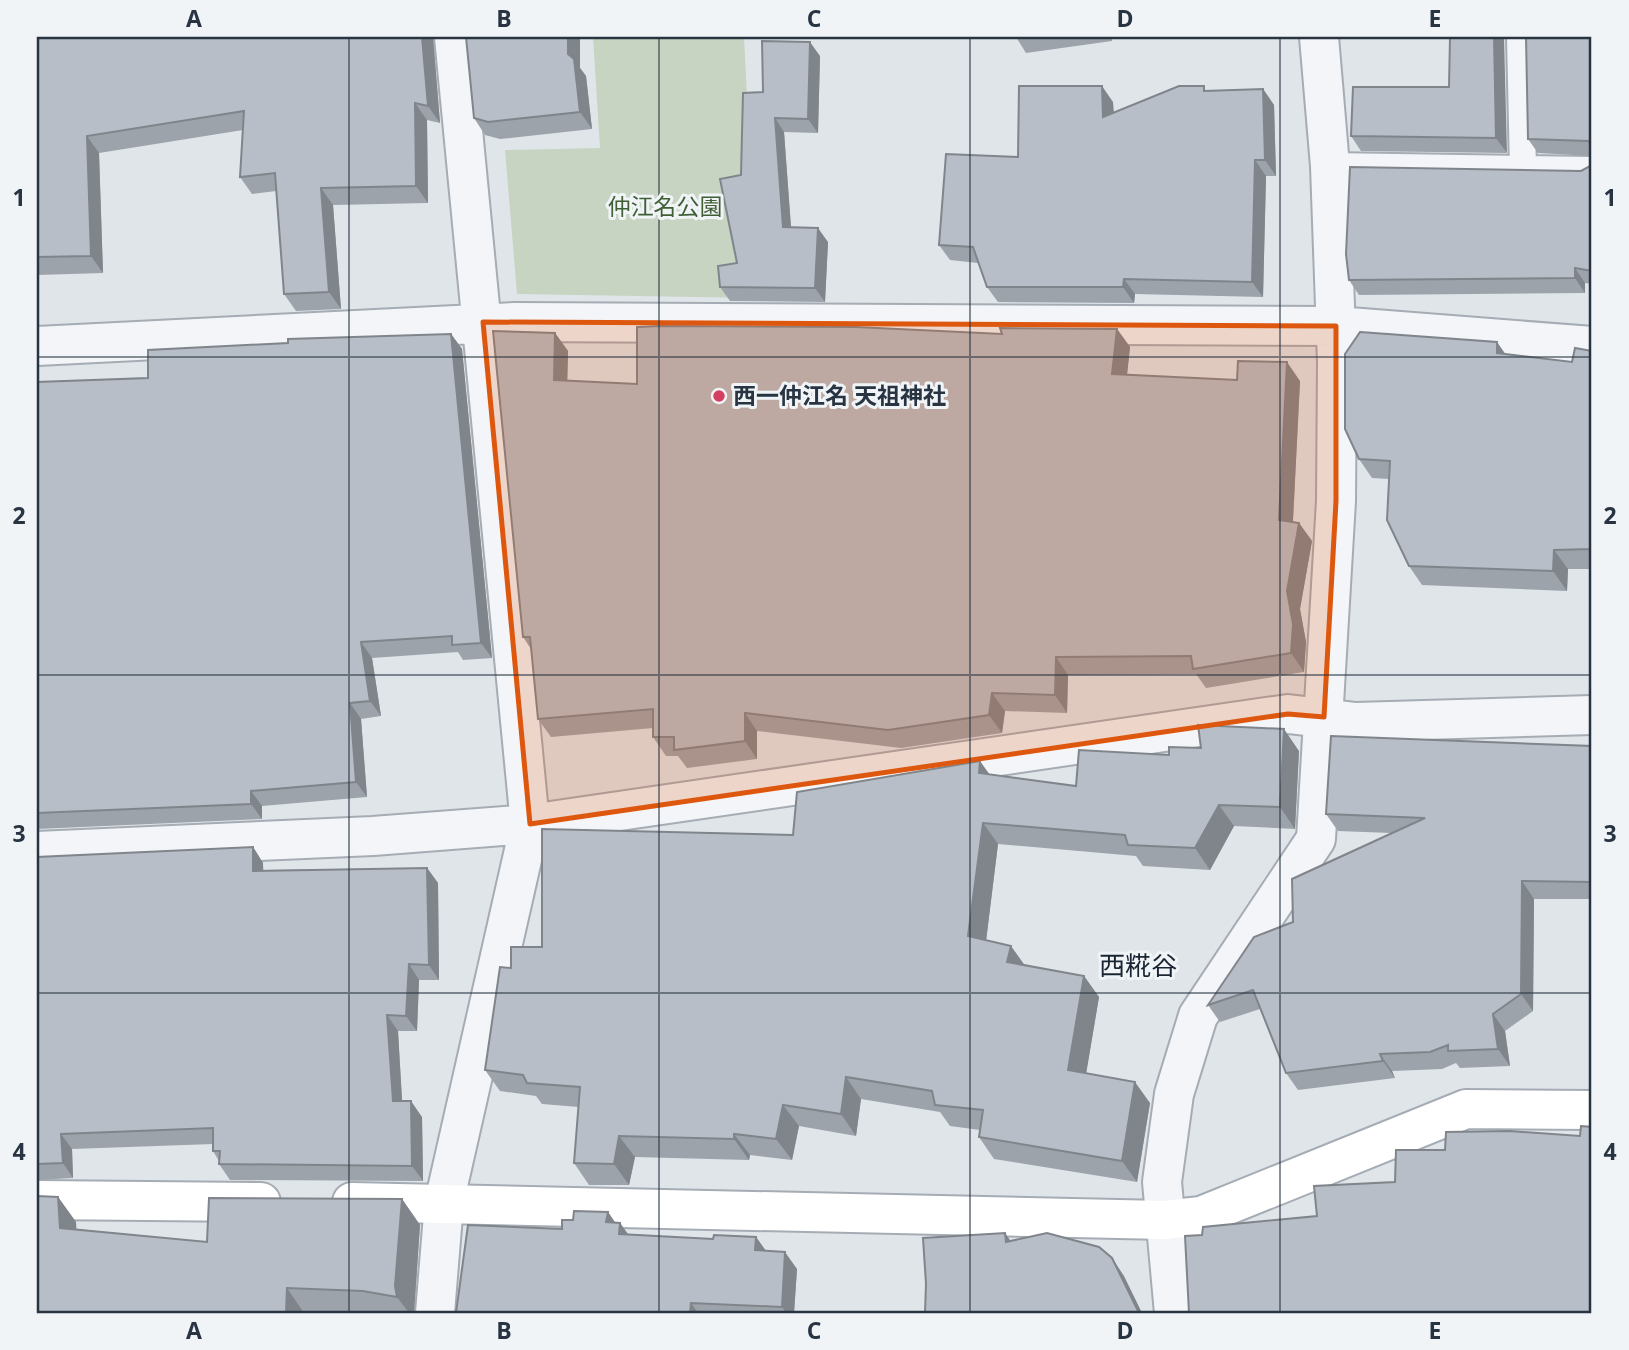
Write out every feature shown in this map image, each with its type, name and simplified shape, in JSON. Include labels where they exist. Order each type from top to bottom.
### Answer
[{"type":"street","points":[[435,1313],[444,1203],[530,824],[454,37]]},
{"type":"street","points":[[1174,1313],[1162,1182],[1174,1094],[1198,1016],[1316,839],[1336,501],[1336,326],[1330,166],[1319,37]]},
{"type":"street","points":[[37,345],[483,322],[1336,326],[1592,346]]},
{"type":"street","points":[[37,851],[373,836],[530,824],[1288,714],[1356,722],[1592,715]]},
{"type":"street","points":[[37,1200],[444,1203],[1164,1220],[1201,1216],[1466,1109],[1592,1111]]},
{"type":"lane","points":[[1520,37],[1523,169]]},
{"type":"lane","points":[[1330,166],[1592,170]]},
{"type":"highlighted area","points":[[483,322],[1336,326],[1336,501],[1324,717],[1288,714],[530,824]]},
{"type":"green space","name":"仲江名公園","points":[[593,37],[744,37],[757,298],[517,294],[505,150],[600,148]]},
{"type":"building","points":[[37,37],[422,37],[428,106],[415,103],[416,186],[321,188],[329,292],[284,294],[275,173],[240,177],[244,111],[87,136],[91,256],[37,257]]},
{"type":"building","points":[[466,37],[568,37],[568,54],[574,59],[580,112],[488,122],[474,118]]},
{"type":"building","points":[[1450,37],[1494,37],[1496,138],[1351,136],[1353,87],[1449,87]]},
{"type":"building","points":[[1526,37],[1592,37],[1592,147],[1589,141],[1528,139]]},
{"type":"building","points":[[762,41],[810,42],[808,119],[775,118],[783,227],[818,228],[815,288],[720,287],[718,266],[737,263],[720,179],[741,175],[743,93],[763,92]]},
{"type":"building","points":[[1019,86],[1102,86],[1103,117],[1179,86],[1204,86],[1204,91],[1263,89],[1265,160],[1255,160],[1252,282],[1124,279],[1123,287],[987,287],[973,247],[939,245],[946,154],[1018,157]]},
{"type":"building","points":[[1592,165],[1592,271],[1575,268],[1575,278],[1349,280],[1346,254],[1350,167],[1581,171]]},
{"type":"building","points":[[637,327],[856,327],[1002,334],[1000,328],[1117,329],[1112,374],[1237,380],[1238,361],[1287,362],[1279,520],[1299,523],[1287,591],[1293,624],[1291,653],[1193,669],[1191,656],[1056,657],[1055,695],[992,693],[989,715],[888,730],[745,713],[745,741],[674,750],[674,737],[653,737],[653,709],[538,719],[530,637],[523,637],[493,331],[555,333],[554,380],[637,384]]},
{"type":"building","points":[[1360,332],[1497,342],[1497,353],[1572,362],[1575,348],[1592,351],[1592,549],[1554,550],[1553,571],[1409,566],[1387,520],[1390,461],[1359,459],[1345,429],[1345,354]]},
{"type":"building","points":[[451,334],[481,643],[452,645],[452,636],[361,642],[370,701],[350,703],[356,782],[251,791],[251,804],[37,813],[37,382],[148,378],[148,350],[288,343],[288,339]]},
{"type":"building","points":[[1198,725],[1284,729],[1280,807],[1219,805],[1195,848],[1128,845],[1125,835],[983,823],[968,936],[1011,946],[1007,962],[1084,976],[1068,1070],[1135,1082],[1122,1161],[979,1137],[983,1110],[935,1105],[932,1091],[846,1077],[841,1114],[783,1105],[776,1139],[734,1134],[734,1139],[619,1136],[614,1164],[574,1163],[580,1087],[527,1083],[523,1075],[485,1070],[500,967],[511,968],[511,947],[542,947],[542,829],[793,835],[797,792],[980,761],[979,773],[1076,786],[1079,750],[1169,755],[1169,747],[1201,748]]},
{"type":"building","points":[[1331,736],[1592,746],[1592,882],[1522,881],[1521,994],[1493,1014],[1498,1049],[1448,1051],[1448,1045],[1430,1052],[1380,1054],[1383,1061],[1286,1073],[1253,990],[1208,1005],[1254,937],[1293,922],[1292,879],[1425,818],[1326,814]]},
{"type":"building","points":[[253,847],[253,871],[427,868],[429,965],[409,964],[406,1016],[387,1015],[393,1101],[411,1101],[412,1166],[219,1164],[220,1151],[213,1151],[213,1128],[61,1134],[63,1163],[37,1164],[37,857]]},
{"type":"building","points":[[1581,1126],[1592,1127],[1592,1313],[1189,1313],[1185,1236],[1202,1235],[1203,1227],[1317,1216],[1314,1186],[1395,1182],[1396,1150],[1445,1150],[1446,1132],[1510,1131],[1580,1136]]},
{"type":"building","points":[[37,1196],[58,1197],[60,1228],[207,1242],[209,1198],[402,1199],[395,1286],[397,1297],[363,1291],[287,1288],[286,1313],[37,1313]]},
{"type":"building","points":[[574,1211],[608,1212],[606,1222],[620,1223],[619,1234],[713,1239],[714,1235],[756,1237],[755,1250],[785,1252],[782,1307],[691,1303],[690,1313],[456,1313],[468,1225],[562,1229],[562,1220],[573,1220]]},
{"type":"building","points":[[1005,1233],[1006,1242],[1047,1233],[1099,1247],[1112,1258],[1139,1313],[925,1313],[923,1238]]},
{"type":"place","name":"西一仲江名 天祖神社","points":[[719,396]]},
{"type":"district","name":"西糀谷","points":[[1138,966]]}]
